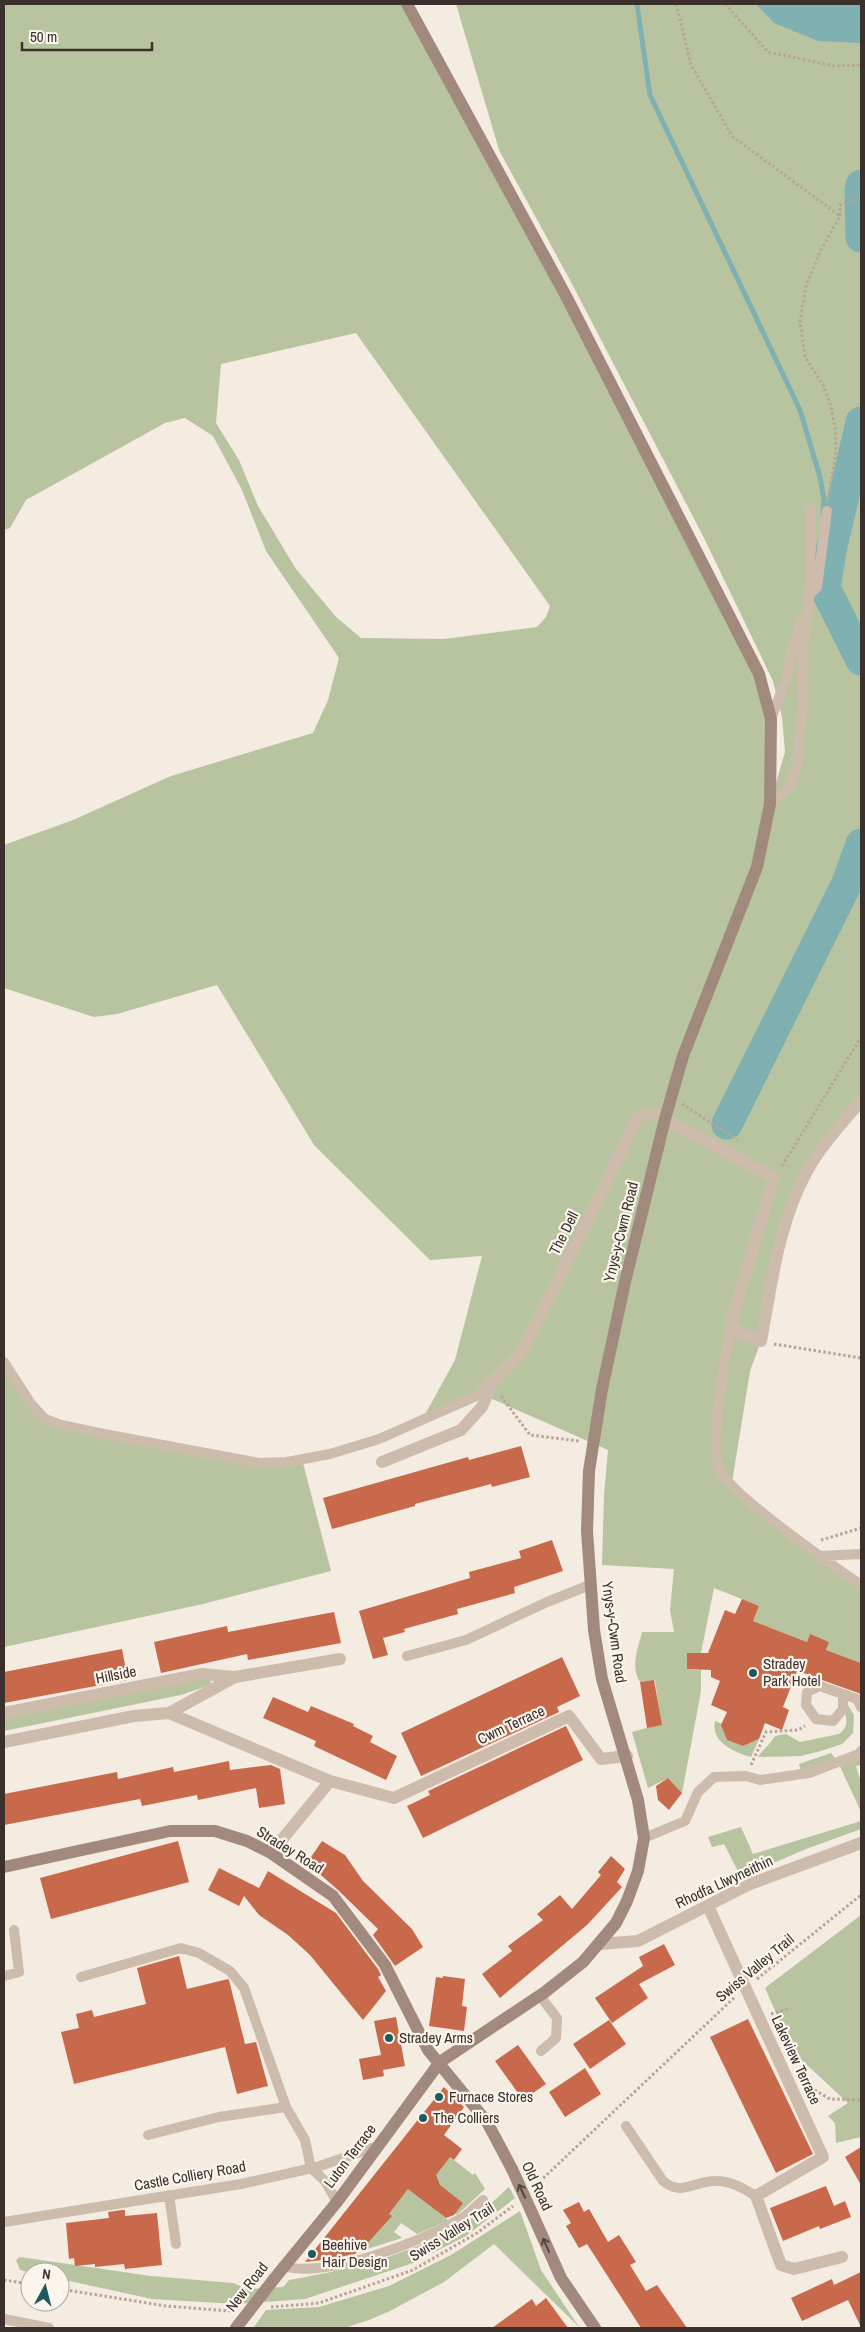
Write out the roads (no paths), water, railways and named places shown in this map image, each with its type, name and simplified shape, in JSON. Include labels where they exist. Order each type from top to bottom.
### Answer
[{"type":"main road","name":"Ynys-y-Cwm Road","points":[[407,4],[566,296],[759,674],[771,719],[770,804],[757,867],[683,1056],[665,1119],[625,1282],[589,1471],[587,1531],[590,1585],[602,1678],[627,1756],[638,1800],[644,1838],[638,1871],[627,1901],[616,1923],[583,1962],[540,1996],[440,2062]]},
{"type":"main road","name":"Stradey Road","points":[[4,1868],[170,1831],[215,1831],[247,1841],[271,1853],[333,1896],[385,1965],[428,2050],[440,2062]]},
{"type":"main road","name":"Luton Terrace","points":[[284,2266],[337,2202],[440,2062]]},
{"type":"main road","name":"Old Road","points":[[440,2062],[487,2122],[512,2169],[561,2278],[595,2328]]},
{"type":"main road","name":"New Road","points":[[236,2328],[284,2266]]},
{"type":"street","points":[[665,1119],[774,1178],[731,1322],[740,1333],[761,1342],[778,1246],[788,1211],[808,1170],[832,1135],[861,1101]]},
{"type":"street","name":"The Dell","points":[[481,1394],[522,1352],[637,1118],[646,1112],[656,1112],[665,1119]]},
{"type":"street","name":"The Dell","points":[[382,1462],[461,1430],[482,1407],[492,1383]]},
{"type":"street","name":"Hillside","points":[[4,1713],[202,1674],[235,1677],[340,1659]]},
{"type":"street","name":"Hillside","points":[[4,1742],[134,1716],[169,1713],[235,1677]]},
{"type":"street","name":"Hillside","points":[[169,1713],[330,1781],[394,1798]]},
{"type":"street","name":"Cwm Terrace","points":[[394,1798],[569,1716],[602,1760],[627,1756]]},
{"type":"street","points":[[271,1853],[330,1781]]},
{"type":"street","name":"Rhodfa Llwyneithin","points":[[600,1944],[638,1941],[750,1884],[861,1843]]},
{"type":"street","name":"Lakeview Terrace","points":[[708,1906],[788,2081],[808,2111],[823,2157],[756,2196]]},
{"type":"street","points":[[756,2196],[781,2265],[794,2269],[842,2257]]},
{"type":"lane","points":[[770,804],[789,787],[797,766],[803,703],[802,654],[810,592],[811,509]]},
{"type":"lane","points":[[771,719],[784,685],[791,653],[810,592],[817,587],[827,511]]},
{"type":"lane","points":[[731,1322],[718,1427],[716,1452],[718,1468],[724,1478],[740,1493],[820,1556],[861,1585]]},
{"type":"lane","points":[[4,1362],[31,1404],[45,1419],[61,1425],[104,1434],[259,1463],[287,1462],[330,1454],[379,1439],[481,1394]]},
{"type":"lane","points":[[820,1556],[861,1554]]},
{"type":"lane","points":[[407,1656],[466,1640],[547,1602],[590,1585]]},
{"type":"lane","points":[[843,1694],[857,1699],[861,1706]]},
{"type":"lane","points":[[644,1838],[685,1822],[698,1792],[714,1777],[746,1776],[760,1780],[808,1774],[859,1754],[861,1751]]},
{"type":"lane","points":[[4,1976],[18,1972],[14,1930]]},
{"type":"lane","points":[[81,1977],[181,1948],[198,1954],[230,1971],[244,1988],[286,2108],[305,2140],[311,2168],[325,2181],[337,2202]]},
{"type":"lane","points":[[540,1996],[557,2018],[556,2038],[541,2051]]},
{"type":"lane","points":[[148,2136],[219,2117],[286,2108]]},
{"type":"lane","points":[[626,2126],[663,2181],[671,2188],[681,2188],[714,2181],[732,2183],[756,2196]]},
{"type":"lane","name":"Castle Colliery Road","points":[[4,2222],[241,2184],[311,2168],[378,2146]]},
{"type":"lane","points":[[169,2195],[176,2244]]},
{"type":"lane","points":[[284,2266],[295,2270],[319,2268],[385,2252],[418,2240],[464,2217],[483,2200]]},
{"type":"lane","points":[[4,2319],[49,2328]]},
{"type":"water","points":[[756,4],[861,4],[861,43],[818,41],[774,23]]},
{"type":"waterway","points":[[637,4],[650,95],[800,410],[820,477],[824,500],[823,513]]},
{"type":"waterway","points":[[861,185],[861,237]]},
{"type":"waterway","points":[[861,422],[831,551],[825,588],[861,660]]},
{"type":"waterway","points":[[727,1124],[847,883],[861,844]]},
{"type":"waterway","points":[[847,883],[861,891]]},
{"type":"place","name":"Stradey Park Hotel","points":[[753,1673]]},
{"type":"place","name":"Stradey Arms","points":[[389,2038]]},
{"type":"place","name":"Furnace Stores","points":[[439,2097]]},
{"type":"place","name":"The Colliers","points":[[423,2118]]},
{"type":"place","name":"Beehive Hair Design","points":[[312,2254]]}]
